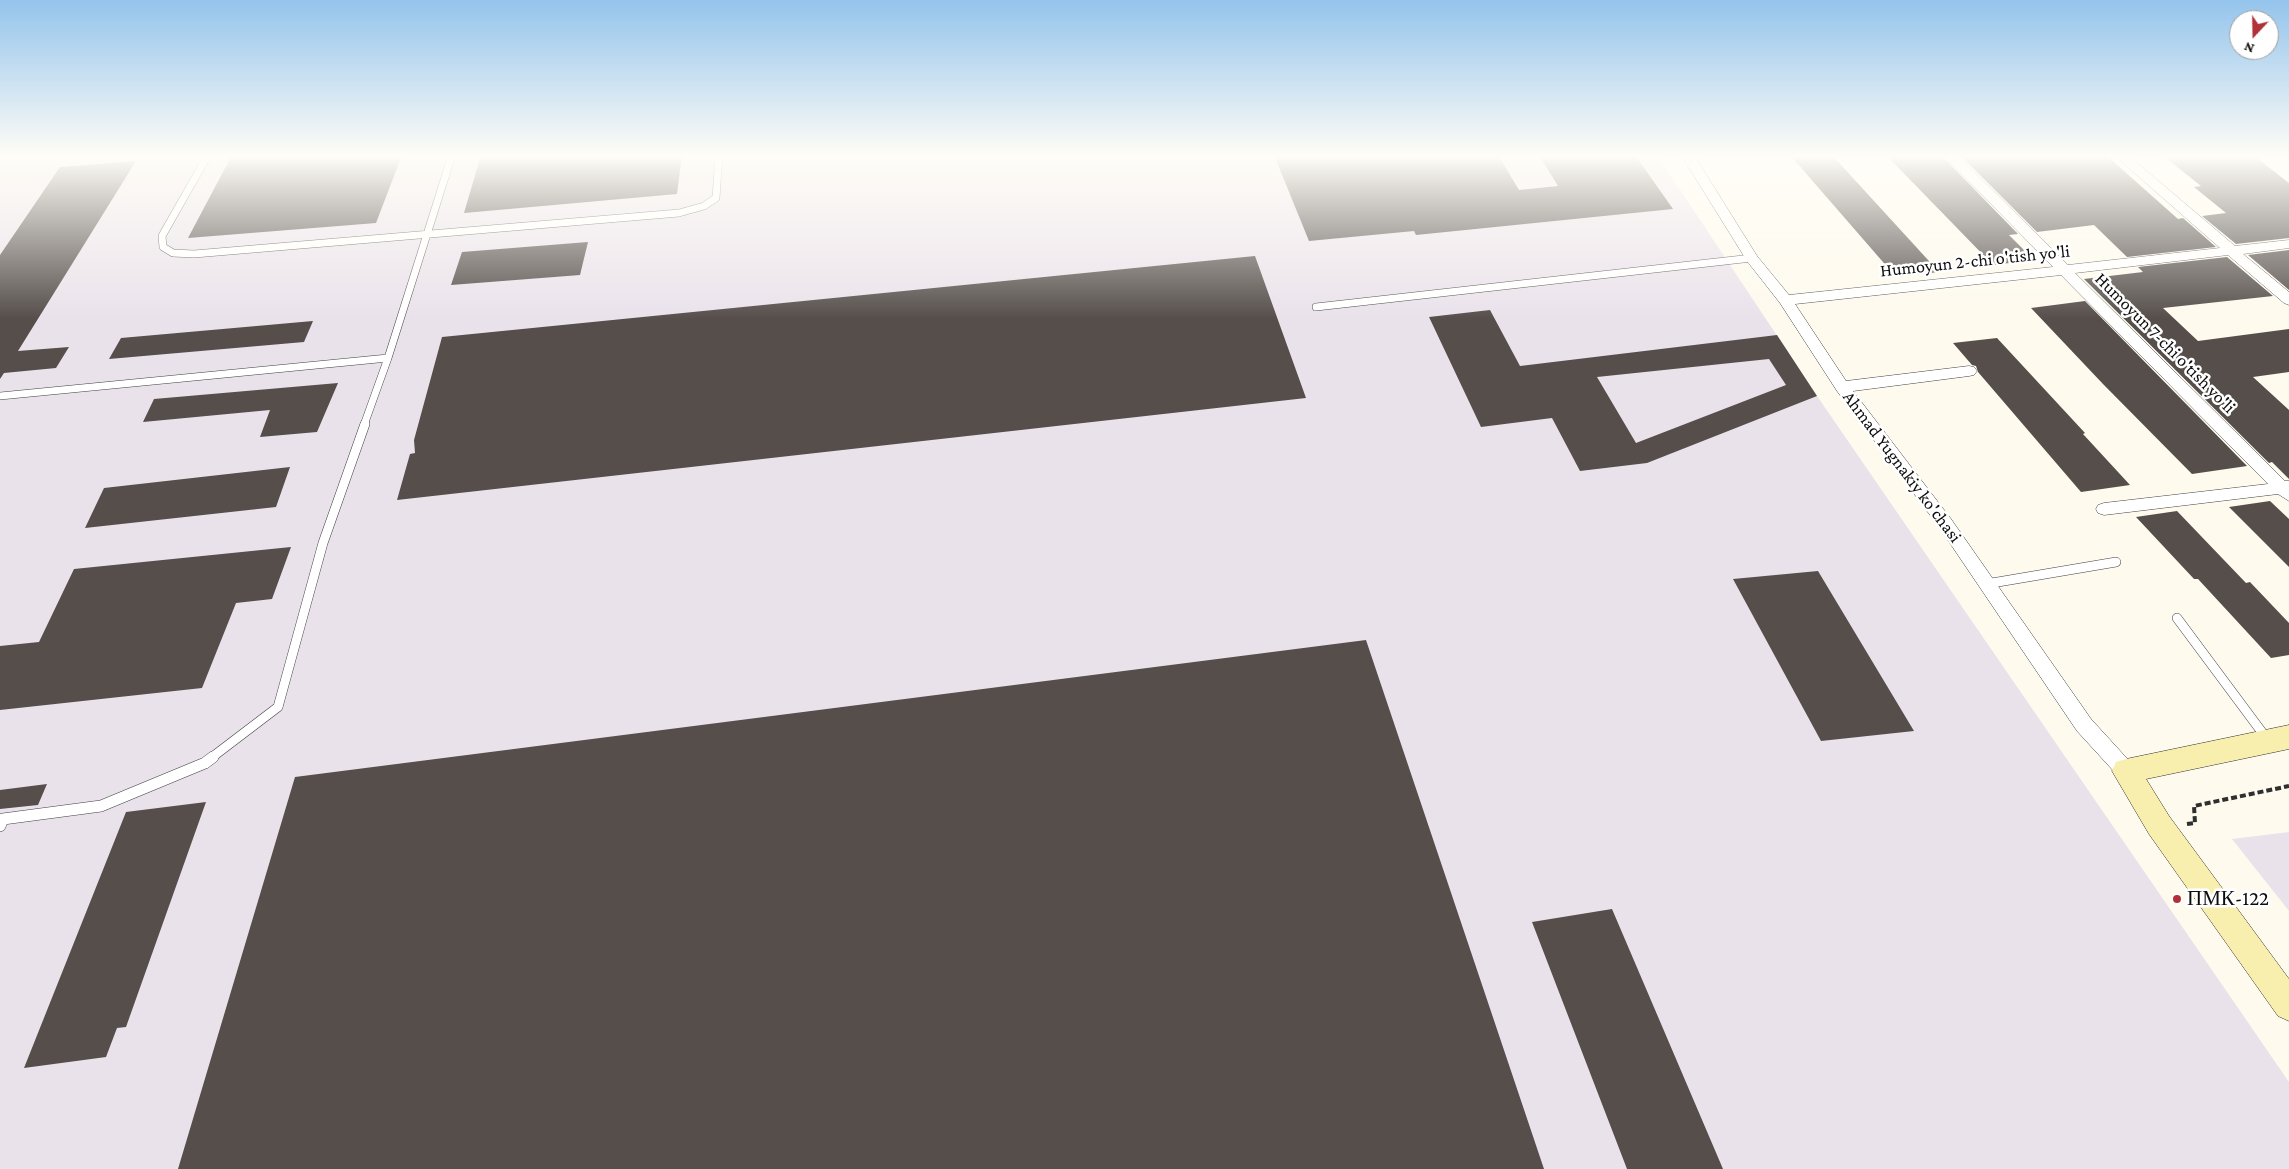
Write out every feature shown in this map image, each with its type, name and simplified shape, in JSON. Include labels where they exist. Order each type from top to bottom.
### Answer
[{"type":"street","name":"Ahmad Yugnakiy ko'chasi","points":[[1721,210],[1752,258],[1785,300],[1842,387],[1945,523],[2084,725],[2126,771],[2160,825],[2289,1005]]},
{"type":"street","name":"Humoyun 7-chi o'tish yo'li","points":[[2004,210],[2287,490]]},
{"type":"street","points":[[2183,210],[2289,300]]},
{"type":"street","name":"Humoyun 2-chi o'tish yo'li","points":[[1785,300],[2289,244]]},
{"type":"street","points":[[1842,387],[1969,371]]},
{"type":"street","points":[[2104,508],[2287,490]]},
{"type":"street","points":[[2126,771],[2279,739]]},
{"type":"lane","points":[[177,210],[162,236],[163,247],[173,253],[194,254],[679,213],[691,210]]},
{"type":"lane","points":[[1,821],[101,806],[204,763],[278,707],[323,543],[388,358],[436,210]]},
{"type":"lane","points":[[1316,307],[1752,258]]},
{"type":"lane","points":[[0,396],[388,358]]},
{"type":"lane","points":[[1986,584],[2116,562]]},
{"type":"lane","points":[[2177,618],[2279,739]]},
{"type":"path","points":[[2160,825],[2195,823],[2194,806],[2289,786]]},
{"type":"shaded area","points":[[0,210],[1693,210],[1817,396],[2289,1082],[2289,1169],[0,1169]]},
{"type":"shaded area","points":[[2289,832],[2289,911],[2232,839]]},
{"type":"building","points":[[31,210],[106,210],[18,351],[69,347],[56,368],[4,373],[0,379],[0,255]]},
{"type":"building","points":[[203,210],[381,210],[376,223],[188,238]]},
{"type":"building","points":[[465,210],[503,210],[464,213]]},
{"type":"building","points":[[1296,210],[1668,210],[1416,235],[1414,231],[1309,241]]},
{"type":"building","points":[[1837,210],[1882,210],[1939,272],[1896,277]]},
{"type":"building","points":[[1939,210],[1994,210],[2018,234],[2009,235],[2034,260],[1993,265]]},
{"type":"building","points":[[2015,210],[2167,210],[2178,219],[2183,218],[2216,247],[2127,257],[2094,225],[2037,232]]},
{"type":"building","points":[[2222,210],[2289,210],[2289,238],[2236,244],[2202,216],[2226,213]]},
{"type":"building","points":[[588,242],[580,275],[451,285],[462,252]]},
{"type":"building","points":[[2289,250],[2289,290],[2248,255]]},
{"type":"building","points":[[1255,256],[1306,398],[397,500],[410,454],[415,453],[414,440],[442,337]]},
{"type":"building","points":[[2227,257],[2273,296],[2163,308],[2198,341],[2289,329],[2289,372],[2253,377],[2289,410],[2289,479],[2272,462],[2269,463],[2084,279],[2143,272],[2138,267]]},
{"type":"building","points":[[2085,301],[2247,466],[2192,474],[2031,308]]},
{"type":"building","points":[[1490,310],[1520,366],[1777,335],[1817,396],[1647,463],[1580,471],[1552,418],[1481,427],[1429,317]],"holes":[[[1769,359],[1786,385],[1636,443],[1597,377]]]},
{"type":"building","points":[[313,321],[304,342],[109,359],[121,338]]},
{"type":"building","points":[[1997,338],[2085,433],[2083,434],[2130,485],[2081,492],[1978,372],[1976,366],[1972,365],[1953,343]]},
{"type":"building","points":[[338,383],[317,432],[260,437],[270,410],[143,422],[154,399]]},
{"type":"building","points":[[290,467],[276,507],[85,528],[104,488]]},
{"type":"building","points":[[2270,501],[2289,519],[2289,567],[2229,507]]},
{"type":"building","points":[[2177,511],[2246,583],[2250,582],[2289,623],[2289,655],[2271,658],[2198,579],[2194,579],[2136,517]]},
{"type":"building","points":[[291,547],[272,599],[236,603],[202,688],[0,710],[0,646],[39,642],[74,569]]},
{"type":"building","points":[[1818,571],[1914,731],[1821,741],[1733,579]]},
{"type":"building","points":[[1366,640],[1544,1169],[178,1169],[295,777]]},
{"type":"building","points":[[47,784],[38,805],[0,809],[0,790]]},
{"type":"building","points":[[206,802],[126,1027],[117,1028],[106,1057],[24,1068],[126,812]]},
{"type":"building","points":[[1612,909],[1723,1169],[1627,1169],[1532,922]]},
{"type":"place","name":"ПМК-122","points":[[2177,899]]}]
